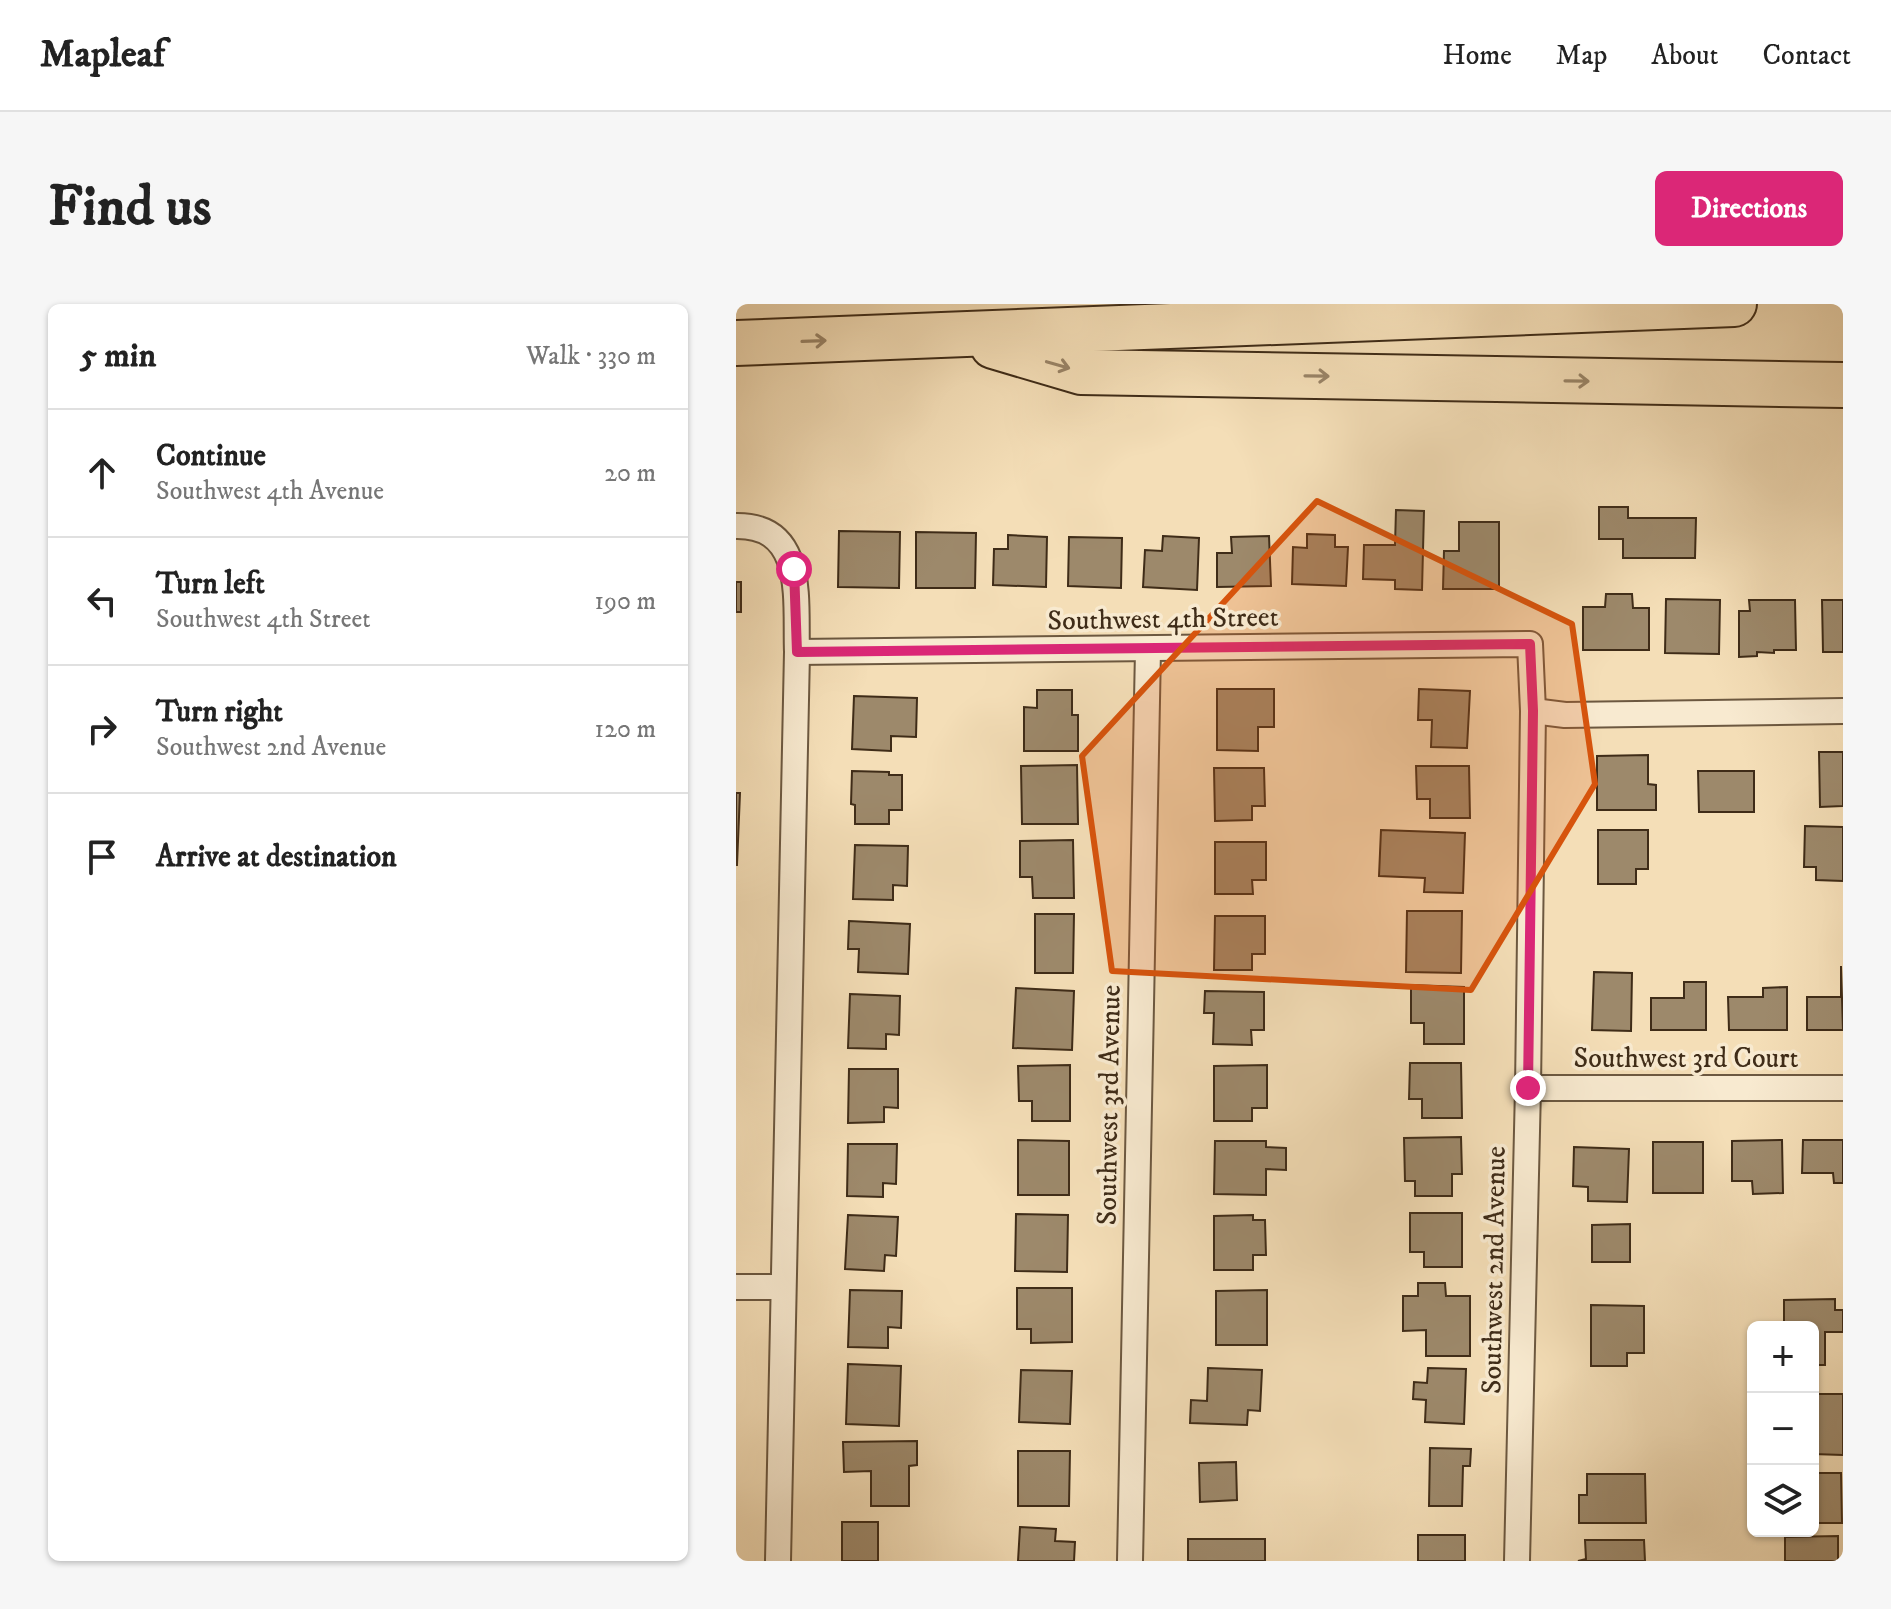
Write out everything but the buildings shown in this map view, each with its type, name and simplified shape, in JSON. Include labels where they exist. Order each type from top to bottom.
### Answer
[{"type":"highway","points":[[736,343],[1734,304]]},
{"type":"highway","points":[[956,336],[1081,372],[1843,385]]},
{"type":"street","points":[[736,526],[753,526],[780,539],[794,569],[797,652],[778,1561]]},
{"type":"street","name":"Southwest 4th Street","points":[[797,652],[1530,644]]},
{"type":"street","name":"Southwest 2nd Avenue","points":[[1517,1561],[1528,1088],[1533,711],[1530,644]]},
{"type":"street","name":"Southwest 3rd Avenue","points":[[1130,1561],[1148,650]]},
{"type":"street","points":[[1533,711],[1565,715],[1843,711]]},
{"type":"street","name":"Southwest 3rd Court","points":[[1528,1088],[1843,1088]]},
{"type":"street","points":[[736,1287],[783,1287]]},
{"type":"highlighted area","points":[[1317,501],[1572,624],[1595,784],[1471,990],[1112,971],[1082,756]]},
{"type":"route","points":[[794,569],[797,652],[1530,644],[1533,711],[1528,1088]]}]
